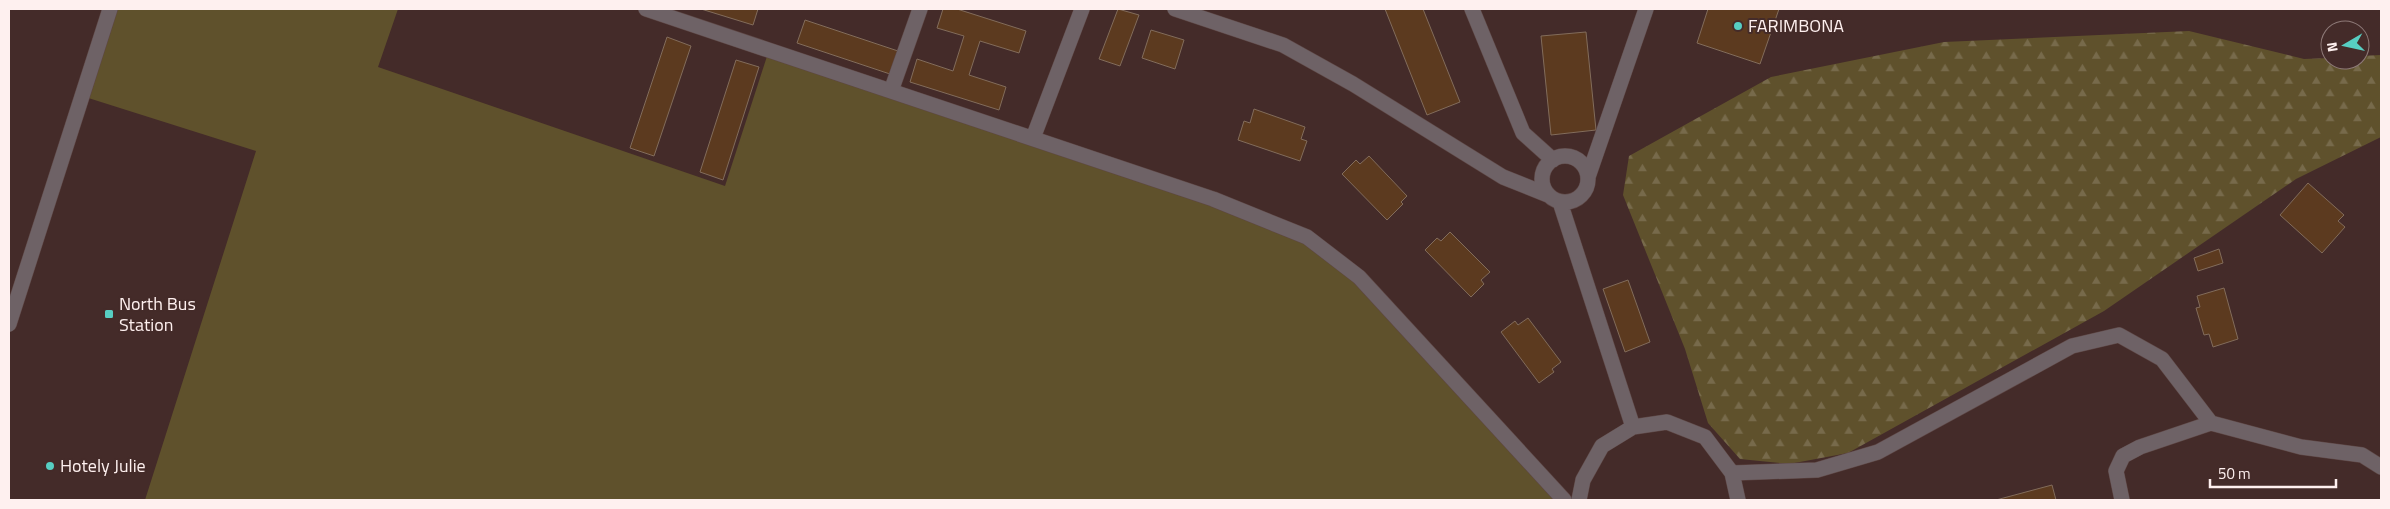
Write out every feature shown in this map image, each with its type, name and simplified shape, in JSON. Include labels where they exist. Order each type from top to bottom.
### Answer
[{"type":"street","points":[[9,324],[110,9]]},
{"type":"street","points":[[646,9],[1213,199],[1307,237],[1359,277],[1564,500]]},
{"type":"street","points":[[891,91],[920,9]]},
{"type":"street","points":[[1033,138],[1082,9]]},
{"type":"street","points":[[1175,9],[1283,45],[1353,84],[1503,177],[1554,199],[1575,201],[1586,191],[1588,177],[1646,9]]},
{"type":"street","points":[[1472,9],[1523,134],[1553,160]]},
{"type":"street","points":[[1588,177],[1586,170],[1576,158],[1560,157],[1553,160],[1543,172],[1544,188],[1554,199],[1633,427]]},
{"type":"street","points":[[1732,473],[1817,470],[1878,452],[2072,346],[2119,335],[2162,359],[2211,422]]},
{"type":"street","points":[[1579,500],[1583,480],[1602,446],[1633,427],[1667,422],[1705,437],[1732,473],[1738,500]]},
{"type":"street","points":[[2122,500],[2116,471],[2123,456],[2140,447],[2211,422],[2301,447],[2362,454],[2381,467]]},
{"type":"green space","points":[[110,9],[398,9],[378,67],[725,186],[769,50],[1307,237],[1359,277],[1564,500],[145,500],[256,151],[82,96]]},
{"type":"green space","points":[[2189,31],[2304,59],[2320,58],[2320,70],[2370,70],[2370,56],[2381,55],[2381,137],[2296,179],[2104,311],[1848,453],[1789,464],[1740,459],[1708,423],[1685,349],[1623,195],[1629,156],[1771,77],[1944,42]]},
{"type":"building","points":[[701,9],[758,9],[753,25]]},
{"type":"building","points":[[943,9],[957,9],[1026,31],[1019,53],[980,41],[969,75],[1006,87],[999,110],[910,82],[917,59],[953,71],[964,36],[937,28]]},
{"type":"building","points":[[1118,9],[1139,15],[1120,66],[1099,59]]},
{"type":"building","points":[[1385,9],[1423,9],[1460,102],[1427,115]]},
{"type":"building","name":"FARIMBONA","points":[[1708,9],[1779,9],[1760,64],[1697,43]]},
{"type":"building","points":[[805,20],[898,51],[890,74],[797,43]]},
{"type":"building","points":[[1151,30],[1184,40],[1175,69],[1142,58]]},
{"type":"building","points":[[1586,32],[1596,130],[1551,135],[1541,36]]},
{"type":"building","points":[[667,37],[691,46],[654,156],[630,148]]},
{"type":"building","points":[[736,60],[759,67],[723,180],[700,172]]},
{"type":"building","points":[[1254,109],[1305,127],[1301,139],[1307,141],[1300,161],[1238,140],[1244,121],[1250,123]]},
{"type":"building","points":[[1369,156],[1407,196],[1401,202],[1403,204],[1387,220],[1342,174],[1356,160],[1360,164]]},
{"type":"building","points":[[2308,183],[2344,215],[2338,221],[2345,227],[2322,253],[2280,215]]},
{"type":"building","points":[[1450,232],[1490,272],[1481,280],[1484,284],[1471,297],[1425,250],[1437,238],[1441,241]]},
{"type":"building","points":[[2219,249],[2223,263],[2198,271],[2194,258]]},
{"type":"building","points":[[1628,280],[1650,342],[1625,352],[1603,289]]},
{"type":"building","points":[[2224,288],[2238,339],[2213,347],[2209,334],[2204,335],[2196,308],[2200,307],[2197,296]]},
{"type":"building","points":[[1528,318],[1561,362],[1552,369],[1554,372],[1539,383],[1501,332],[1515,321],[1518,325]]},
{"type":"building","points":[[2052,485],[2056,500],[1996,500]]},
{"type":"place","name":"FARIMBONA","points":[[1738,26]]},
{"type":"place","name":"North Bus Station","points":[[109,314]]},
{"type":"place","name":"Hotely Julie","points":[[50,466]]}]
